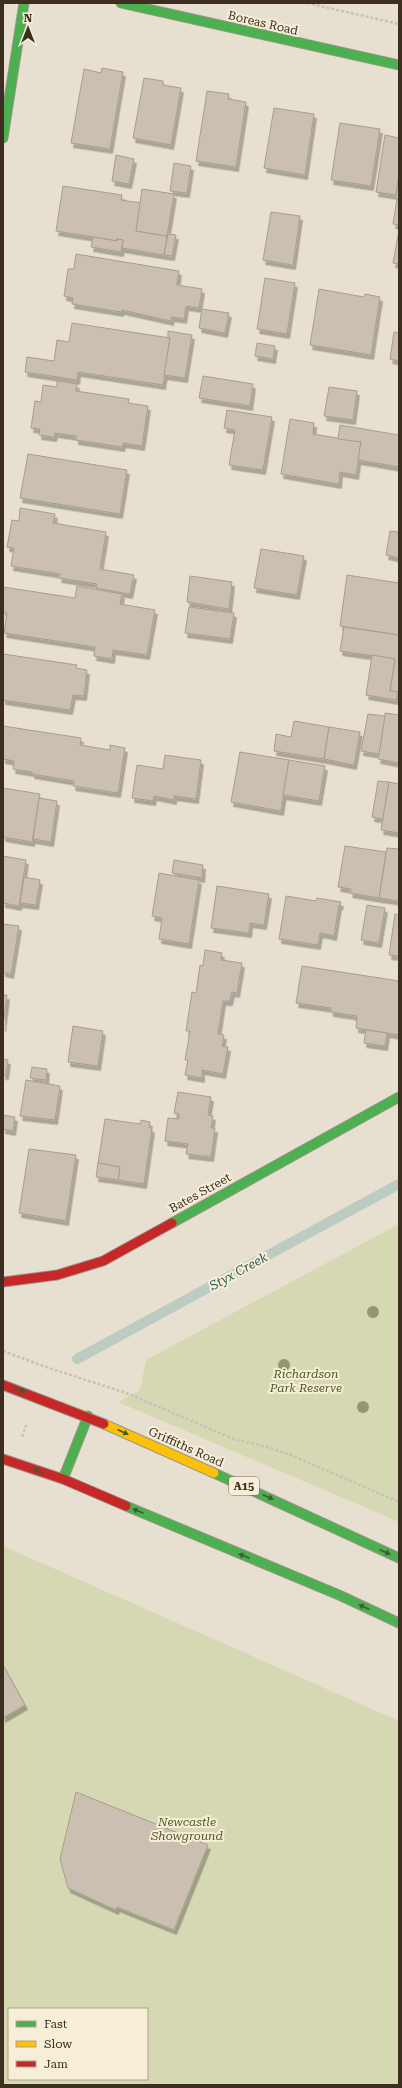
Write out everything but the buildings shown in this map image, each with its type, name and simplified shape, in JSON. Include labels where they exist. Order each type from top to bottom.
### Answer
[{"type":"main road","points":[[3,138],[24,3]]},
{"type":"main road","name":"Boreas Road","points":[[121,3],[399,65]]},
{"type":"main road","name":"Bates Street","points":[[3,1282],[57,1276],[103,1261],[399,1097]]},
{"type":"main road","name":"Griffiths Road","points":[[3,1385],[37,1395],[88,1416],[291,1507],[399,1558]]},
{"type":"main road","points":[[63,1479],[88,1416]]},
{"type":"main road","points":[[3,1459],[63,1479],[339,1595],[399,1623]]},
{"type":"path","points":[[307,3],[399,24]]},
{"type":"path","points":[[3,1351],[46,1367],[126,1393],[234,1439],[267,1447],[291,1456],[399,1502]]},
{"type":"path","points":[[13,1462],[46,1367]]},
{"type":"green space","name":"Richardson Park Reserve","points":[[399,1224],[399,1522],[118,1402],[140,1390],[146,1360]]},
{"type":"green space","name":"Newcastle Showground","points":[[3,1546],[399,1721],[399,2085],[3,2085]]},
{"type":"waterway","name":"Styx Creek","points":[[77,1359],[399,1184]]},
{"type":"traffic: fast","points":[[3,138],[24,3]]},
{"type":"traffic: fast","points":[[121,3],[399,65]]},
{"type":"traffic: fast","points":[[172,1223],[399,1097]]},
{"type":"traffic: fast","points":[[63,1479],[88,1416]]},
{"type":"traffic: fast","points":[[214,1473],[399,1558]]},
{"type":"traffic: fast","points":[[126,1506],[339,1595],[399,1623]]},
{"type":"traffic: slow","points":[[104,1424],[214,1473]]},
{"type":"traffic: jam","points":[[3,1282],[57,1275],[103,1261],[172,1223]]},
{"type":"traffic: jam","points":[[3,1385],[104,1424]]},
{"type":"traffic: jam","points":[[3,1459],[63,1479],[126,1506]]}]
